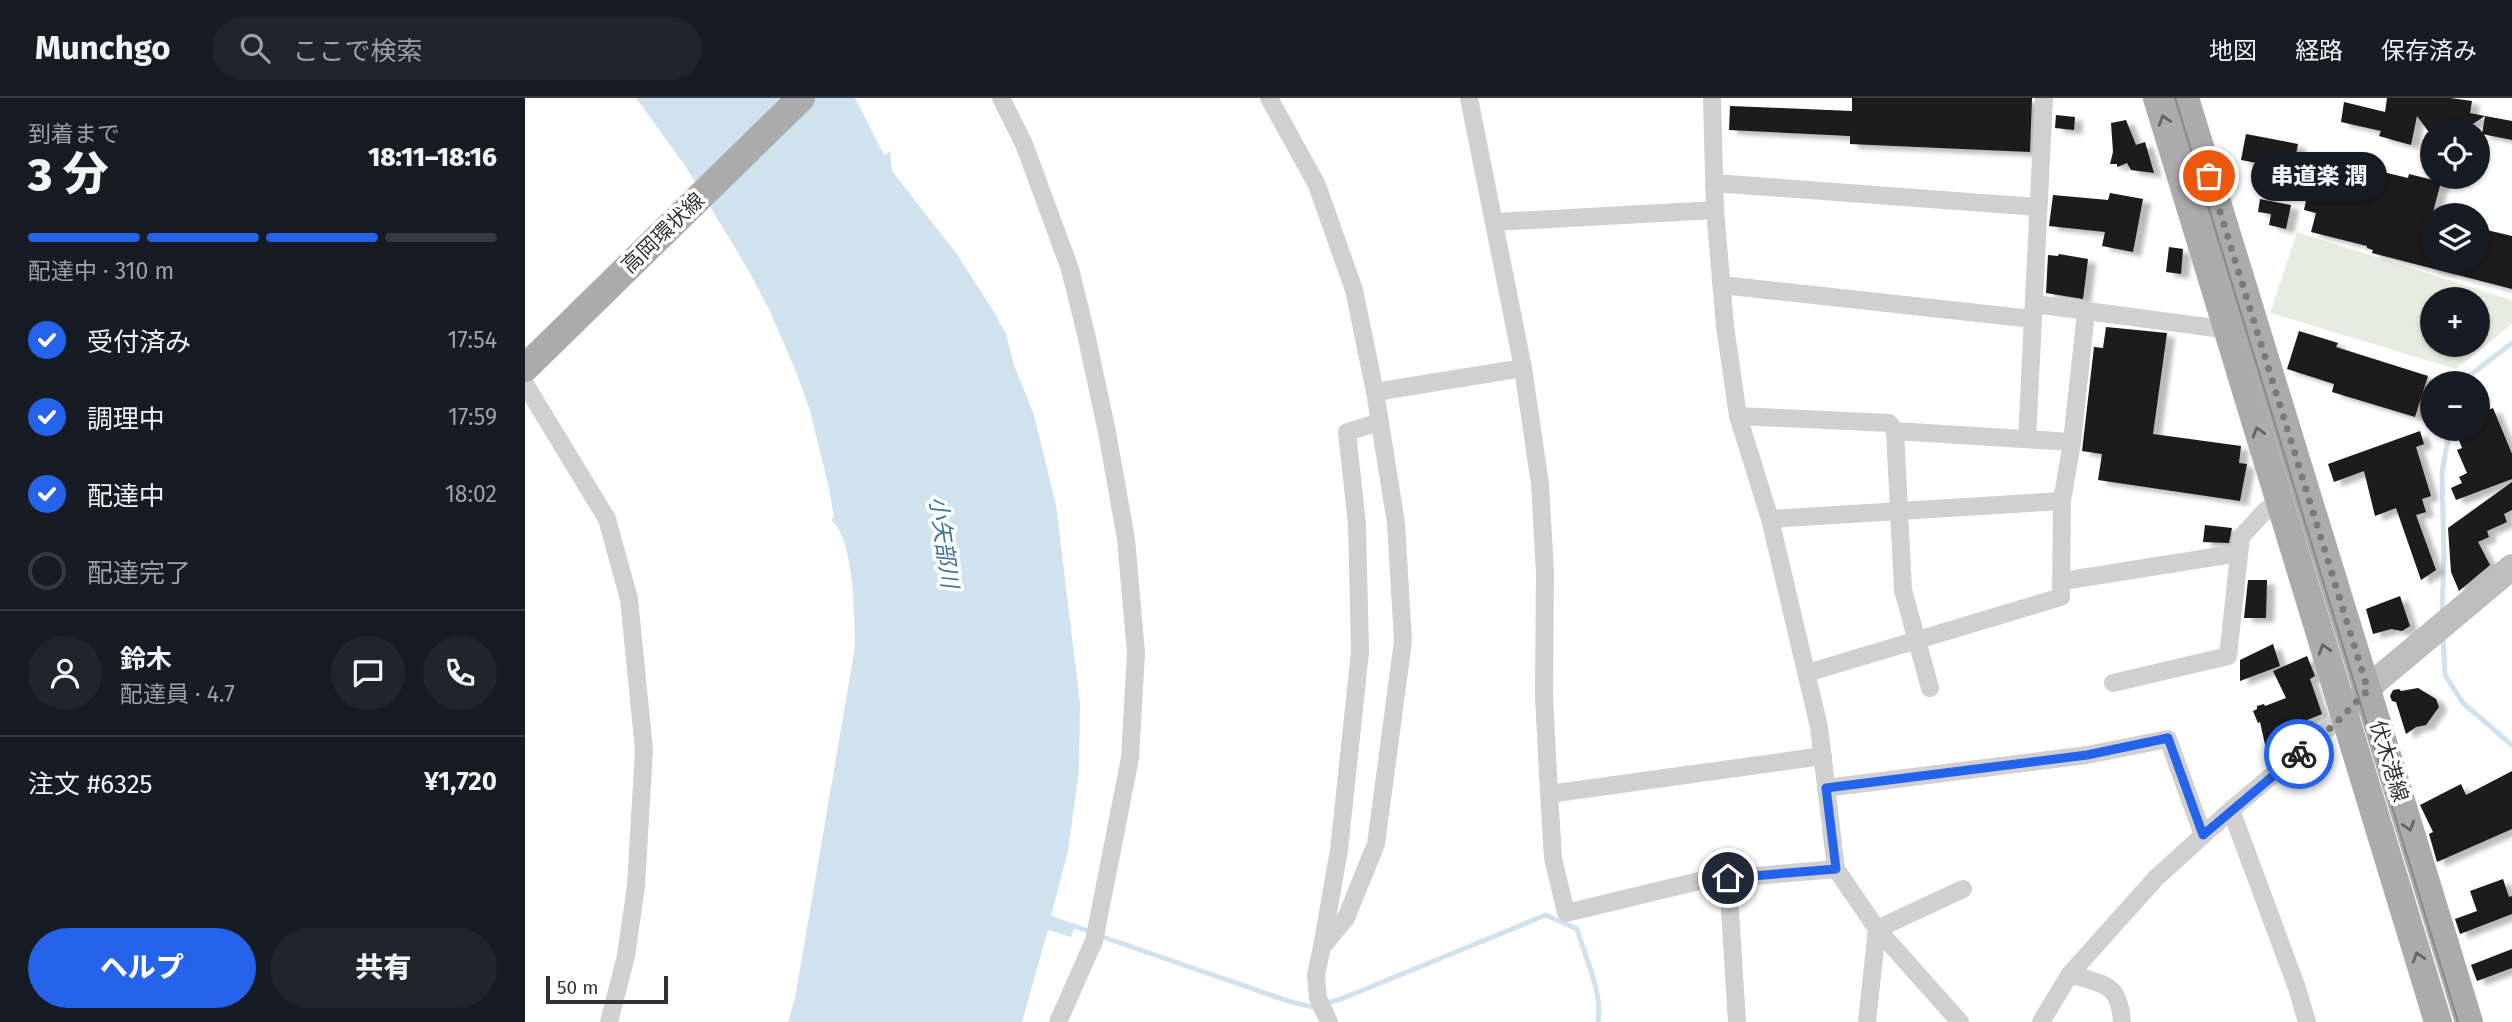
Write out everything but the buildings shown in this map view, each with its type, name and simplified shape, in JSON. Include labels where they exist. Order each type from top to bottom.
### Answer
[{"type":"main road","name":"高岡環状線","points":[[525,368],[801,98]]},
{"type":"main road","name":"伏木港線","points":[[2157,98],[2438,1022]]},
{"type":"main road","name":"伏木港線","points":[[2185,98],[2469,1022]]},
{"type":"main road","points":[[2344,715],[2420,642],[2512,567]]},
{"type":"street","points":[[1001,98],[1024,144],[1070,269],[1097,383],[1126,539],[1136,653],[1130,758],[1094,941],[1058,1022]]},
{"type":"street","points":[[1013,98],[1024,144]]},
{"type":"street","points":[[1269,98],[1317,185],[1354,290],[1375,393],[1396,523],[1403,641],[1376,844],[1346,918],[1322,947]]},
{"type":"street","points":[[1469,98],[1523,368],[1540,484],[1545,573],[1544,696],[1549,794],[1553,858],[1566,913],[1699,881],[1836,869]]},
{"type":"street","points":[[1712,98],[1715,210],[1738,416],[1770,519],[1819,727],[1836,869],[1877,929],[1960,1022]]},
{"type":"street","points":[[2027,439],[2044,98]]},
{"type":"street","points":[[1714,184],[2038,207]]},
{"type":"street","points":[[1495,222],[1715,210]]},
{"type":"street","points":[[1722,285],[2033,311],[2086,312],[2215,328],[2227,327]]},
{"type":"street","points":[[1807,673],[2061,597],[2062,501],[2072,442],[2086,312]]},
{"type":"street","points":[[1375,393],[1523,368]]},
{"type":"street","points":[[525,384],[607,519],[629,599],[644,750],[636,886],[626,956],[609,1022]]},
{"type":"street","points":[[1738,416],[1889,423],[1895,431],[1903,590],[1930,688]]},
{"type":"street","points":[[1329,1022],[1318,998],[1316,975],[1339,850],[1360,652],[1357,524],[1347,432],[1380,422]]},
{"type":"street","points":[[1895,431],[2072,442]]},
{"type":"street","points":[[1770,519],[2062,501]]},
{"type":"street","points":[[2113,683],[2228,656],[2241,537],[2266,510],[2280,502]]},
{"type":"street","points":[[2063,581],[2239,553]]},
{"type":"street","points":[[2041,1022],[2070,974],[2156,878],[2231,810],[2344,715]]},
{"type":"street","points":[[1826,788],[2087,755],[2168,738],[2203,835]]},
{"type":"street","points":[[1549,794],[1823,756]]},
{"type":"street","points":[[2231,810],[2307,1022]]},
{"type":"street","points":[[1728,878],[1737,1022]]},
{"type":"street","points":[[1877,929],[1963,888]]},
{"type":"street","points":[[1867,1022],[1877,929]]},
{"type":"street","points":[[2070,974],[2109,987],[2120,1001],[2122,1022]]},
{"type":"shaded area","points":[[2297,232],[2471,287],[2420,287],[2420,357],[2471,357],[2456,369],[2270,313]]},
{"type":"shaded area","points":[[2490,293],[2512,300],[2512,324],[2490,342]]},
{"type":"water","name":"小矢部川","points":[[636,98],[855,98],[884,155],[890,152],[892,171],[956,253],[1006,334],[1014,365],[1034,415],[1056,505],[1080,703],[1079,770],[1068,851],[1050,920],[1074,928],[1071,937],[1048,930],[1022,1022],[788,1022],[795,998],[855,647],[849,560],[839,529],[831,520],[834,517],[829,488],[810,411],[769,309],[686,167]]},
{"type":"waterway","points":[[2476,371],[2512,343]]},
{"type":"waterway","points":[[2442,612],[2442,472],[2448,441]]},
{"type":"waterway","points":[[2443,636],[2445,675],[2463,703],[2512,745]]},
{"type":"waterway","points":[[1100,936],[1291,1002],[1313,1007],[1341,999],[1546,915],[1577,929],[1596,987],[1598,1022]]},
{"type":"waterway","points":[[1044,916],[1091,932]]},
{"type":"tram line","points":[[2175,98],[2458,1022]]},
{"type":"way so far","points":[[2209,176],[2368,690],[2334,725],[2299,754]]},
{"type":"place","name":"串道楽 潤","points":[[2209,176]]},
{"type":"route","points":[[1728,878],[1836,869],[1826,788],[2087,755],[2168,738],[2203,835],[2299,754]]}]
